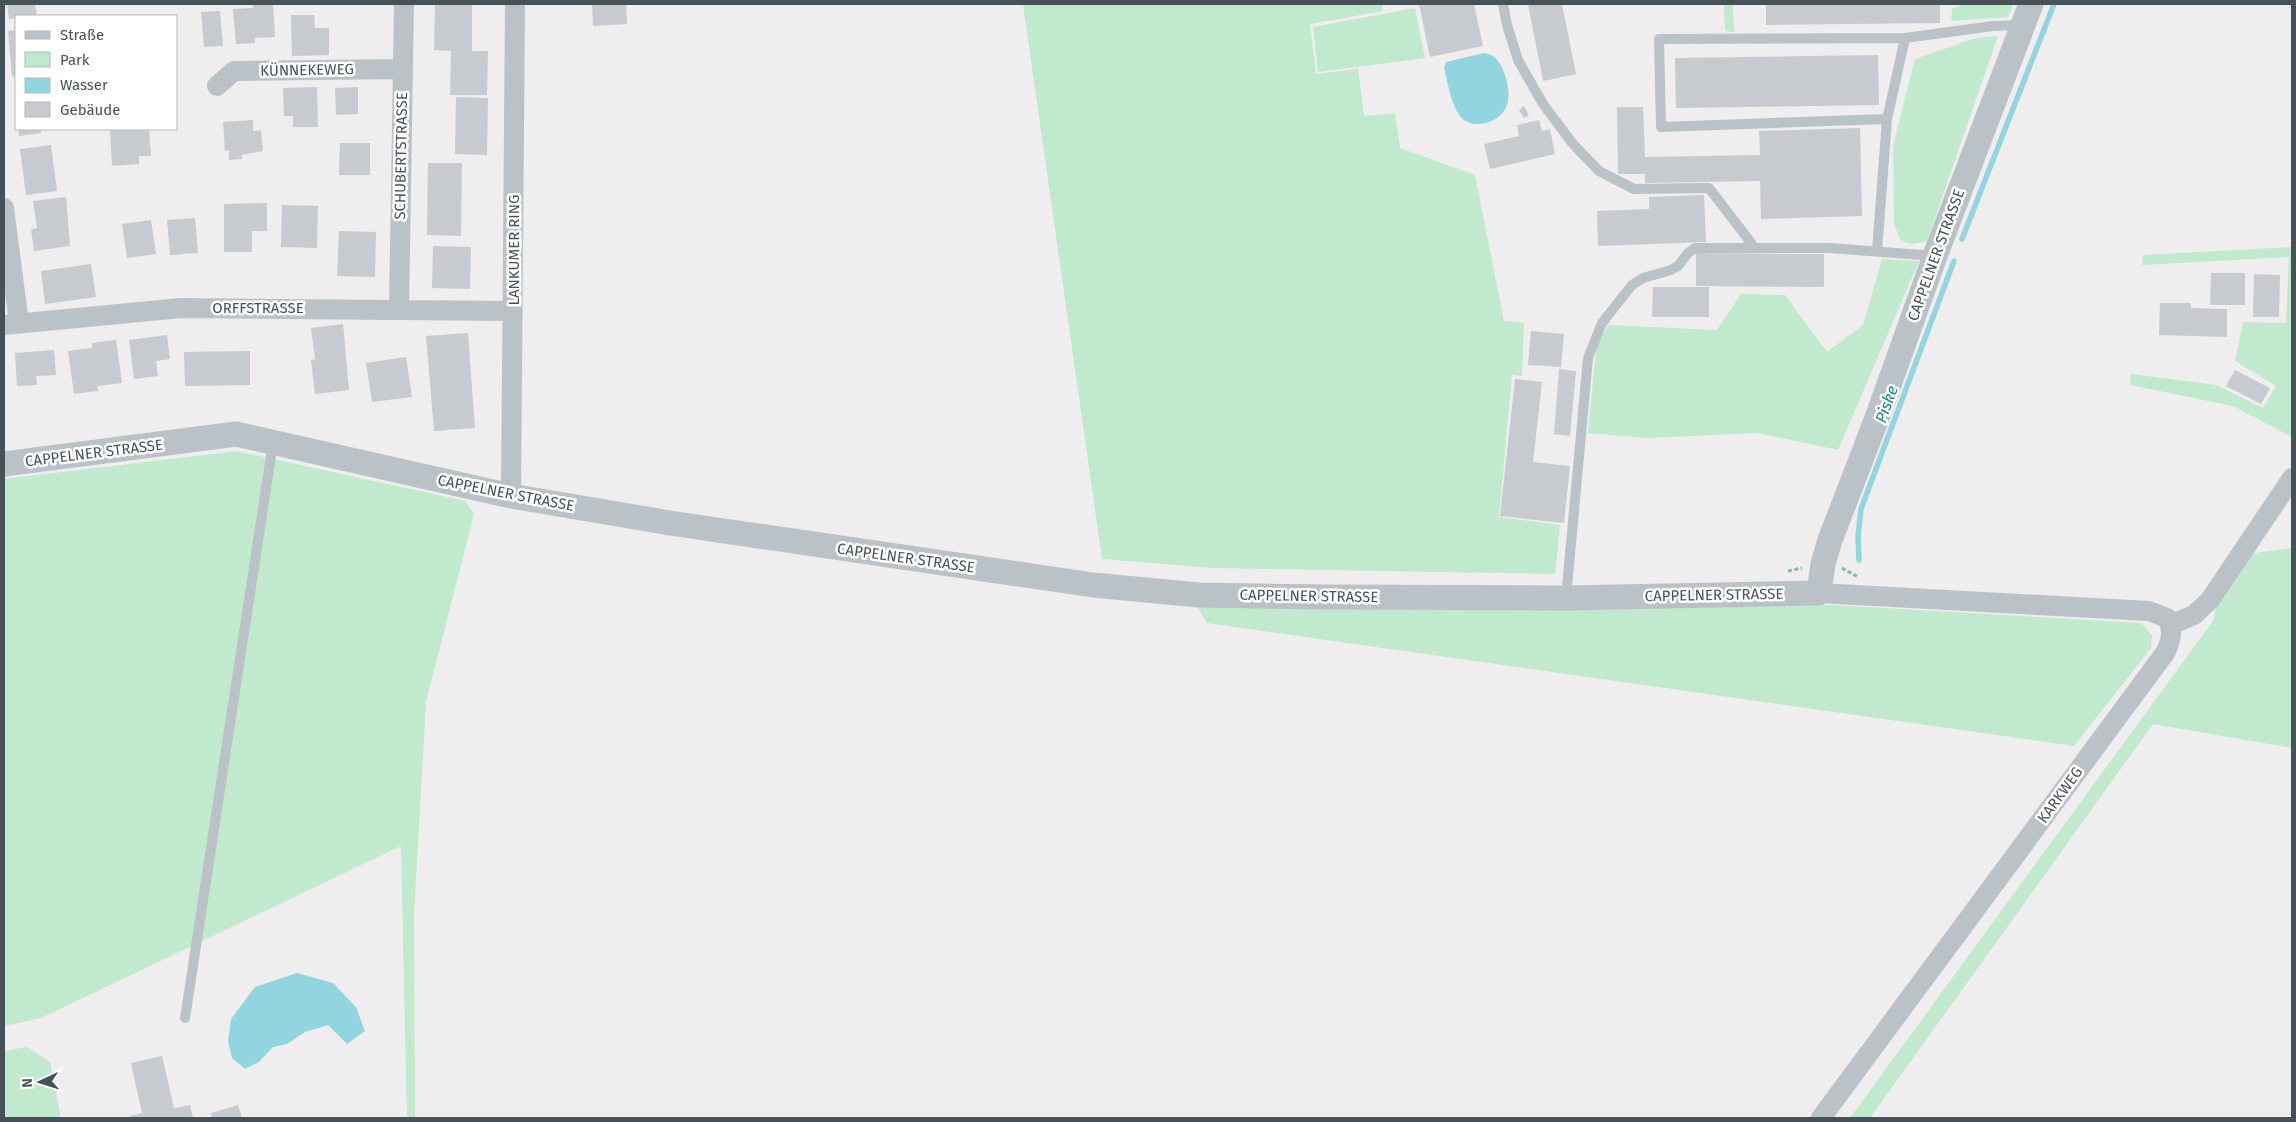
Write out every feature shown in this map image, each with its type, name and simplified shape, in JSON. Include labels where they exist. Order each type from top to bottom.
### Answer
[{"type":"street","name":"SCHUBERTSTRASSE","points":[[399,309],[404,4]]},
{"type":"street","name":"LANKUMER RING","points":[[511,496],[515,4]]},
{"type":"street","name":"CAPPELNER STRASSE","points":[[1819,593],[1823,564],[1830,540],[1877,418],[1935,256],[2028,14]]},
{"type":"street","name":"KÜNNEKEWEG","points":[[217,86],[234,71],[402,69]]},
{"type":"street","points":[[4,208],[12,324]]},
{"type":"street","name":"ORFFSTRASSE","points":[[12,324],[180,308],[513,311]]},
{"type":"street","name":"CAPPELNER STRASSE","points":[[4,464],[236,434],[511,496],[670,523],[1049,579],[1199,595],[1566,598],[1819,593],[2149,611],[2167,618],[2170,624]]},
{"type":"street","points":[[2170,624],[2194,615],[2210,600],[2292,478]]},
{"type":"street","name":"KARKWEG","points":[[1821,1118],[2165,654],[2172,639],[2170,624]]},
{"type":"lane","points":[[1503,4],[1507,25],[1518,60],[1543,104],[1573,144],[1599,171],[1634,189],[1709,188],[1755,248]]},
{"type":"lane","points":[[1887,119],[1661,127],[1659,39],[1906,38],[1993,26],[2028,14]]},
{"type":"lane","points":[[1876,251],[1887,119],[1906,38]]},
{"type":"lane","points":[[1566,598],[1588,358],[1602,323],[1632,284],[1643,278],[1671,270],[1678,266],[1688,253],[1695,248],[1876,251],[1935,256]]},
{"type":"lane","points":[[185,1018],[273,442]]},
{"type":"path","points":[[1779,574],[1823,564],[1848,569],[1861,578]]},
{"type":"green space","points":[[1023,4],[1382,4],[1383,11],[1310,24],[1316,74],[1358,69],[1364,116],[1395,113],[1400,148],[1475,175],[1504,321],[1524,323],[1522,376],[1512,375],[1499,517],[1560,525],[1555,574],[1213,568],[1102,559]]},
{"type":"green space","points":[[1724,4],[1733,4],[1734,32],[1725,31]]},
{"type":"green space","points":[[1963,4],[2013,4],[2008,17],[1951,21],[1952,9]]},
{"type":"green space","points":[[1415,8],[1425,58],[1318,72],[1313,27]]},
{"type":"green space","points":[[1998,36],[1927,241],[1912,244],[1901,241],[1894,224],[1893,146],[1915,59],[1976,38]]},
{"type":"green space","points":[[2292,247],[2292,437],[2233,406],[2130,385],[2131,374],[2216,385],[2263,408],[2276,386],[2235,361],[2243,322],[2286,323],[2289,257],[2142,265],[2143,255]]},
{"type":"green space","points":[[1882,259],[1919,261],[1838,450],[1758,433],[1648,438],[1588,433],[1596,350],[1608,325],[1717,330],[1741,294],[1785,295],[1827,352],[1863,325]]},
{"type":"green space","points":[[237,451],[465,501],[474,514],[426,702],[414,914],[415,1118],[407,1118],[401,846],[41,1018],[4,1026],[4,479]]},
{"type":"green space","points":[[2292,548],[2292,748],[2153,724],[1870,1118],[1850,1118],[2213,621],[2217,604],[2249,554]]},
{"type":"green space","points":[[1833,605],[2141,623],[2152,635],[2151,648],[2074,746],[1207,623],[1197,607],[1556,609]]},
{"type":"green space","points":[[27,1047],[50,1062],[61,1118],[4,1118],[4,1051]]},
{"type":"water","points":[[1484,53],[1494,57],[1501,66],[1508,85],[1509,96],[1504,111],[1500,116],[1487,123],[1474,124],[1462,118],[1455,108],[1444,68],[1446,62]]},
{"type":"water","points":[[297,973],[333,983],[356,1007],[365,1031],[347,1044],[328,1025],[305,1032],[287,1044],[273,1047],[259,1062],[245,1069],[232,1058],[228,1042],[231,1019],[255,987]]},
{"type":"building","points":[[7,4],[35,4],[37,15],[15,15],[15,18],[9,19]]},
{"type":"building","points":[[252,4],[273,4],[275,37],[255,38],[255,43],[236,44],[233,9],[253,8]]},
{"type":"building","points":[[435,4],[472,4],[472,51],[488,51],[487,95],[450,95],[451,51],[434,50]]},
{"type":"building","points":[[592,4],[626,4],[627,24],[593,26]]},
{"type":"building","points":[[1419,4],[1474,4],[1483,46],[1430,57]]},
{"type":"building","points":[[1528,4],[1562,4],[1576,74],[1543,81]]},
{"type":"building","points":[[1766,4],[1940,4],[1940,23],[1766,25]]},
{"type":"building","points":[[220,11],[223,46],[204,47],[201,12]]},
{"type":"building","points":[[291,15],[314,15],[315,28],[329,28],[329,55],[292,56]]},
{"type":"building","points":[[15,30],[15,76],[12,77],[8,31]]},
{"type":"building","points":[[1878,55],[1879,105],[1676,108],[1675,58]]},
{"type":"building","points":[[317,87],[318,127],[293,127],[293,116],[284,116],[283,88]]},
{"type":"building","points":[[358,87],[358,114],[336,115],[335,88]]},
{"type":"building","points":[[456,97],[488,98],[487,155],[455,154]]},
{"type":"building","points":[[1524,106],[1529,115],[1524,118],[1519,110]]},
{"type":"building","points":[[1617,107],[1643,107],[1645,157],[1760,155],[1759,131],[1860,128],[1862,216],[1761,219],[1760,181],[1645,183],[1645,174],[1618,174]]},
{"type":"building","points":[[253,120],[253,131],[261,130],[263,151],[242,155],[242,159],[229,160],[229,150],[225,151],[223,122]]},
{"type":"building","points":[[1539,120],[1542,131],[1550,129],[1555,154],[1490,169],[1484,144],[1519,136],[1517,125]]},
{"type":"building","points":[[18,130],[41,130],[41,133],[19,136]]},
{"type":"building","points":[[110,130],[149,130],[151,156],[139,156],[139,164],[112,166]]},
{"type":"building","points":[[340,143],[370,143],[370,175],[339,175]]},
{"type":"building","points":[[51,145],[57,191],[26,195],[20,149]]},
{"type":"building","points":[[428,163],[462,163],[461,236],[427,235]]},
{"type":"building","points":[[1704,195],[1706,242],[1598,246],[1597,211],[1649,209],[1649,197]]},
{"type":"building","points":[[66,197],[70,246],[34,251],[31,229],[37,228],[33,201]]},
{"type":"building","points":[[267,203],[267,231],[252,231],[252,252],[224,252],[224,204]]},
{"type":"building","points":[[282,205],[318,206],[317,248],[281,247]]},
{"type":"building","points":[[195,218],[198,253],[170,255],[167,220]]},
{"type":"building","points":[[151,220],[156,254],[127,258],[122,224]]},
{"type":"building","points":[[339,231],[376,232],[375,277],[337,276]]},
{"type":"building","points":[[433,246],[471,247],[470,289],[432,288]]},
{"type":"building","points":[[1696,253],[1824,254],[1824,287],[1696,286]]},
{"type":"building","points":[[91,264],[96,297],[45,304],[41,271]]},
{"type":"building","points":[[2211,273],[2245,273],[2245,305],[2210,305]]},
{"type":"building","points":[[2254,274],[2280,275],[2279,317],[2253,317]]},
{"type":"building","points":[[1653,287],[1709,287],[1709,317],[1652,317]]},
{"type":"building","points":[[2160,303],[2191,303],[2191,308],[2227,309],[2227,337],[2159,335]]},
{"type":"building","points":[[343,324],[349,390],[315,394],[311,360],[315,359],[311,328]]},
{"type":"building","points":[[1531,331],[1564,334],[1561,367],[1528,365]]},
{"type":"building","points":[[468,333],[475,428],[434,431],[426,336]]},
{"type":"building","points":[[167,335],[170,359],[156,361],[158,376],[134,379],[129,340]]},
{"type":"building","points":[[116,340],[122,383],[97,386],[98,391],[74,394],[68,351],[92,348],[92,343]]},
{"type":"building","points":[[54,350],[56,375],[36,376],[37,385],[17,386],[15,353]]},
{"type":"building","points":[[250,351],[250,385],[185,386],[184,352]]},
{"type":"building","points":[[406,357],[412,397],[372,402],[366,363]]},
{"type":"building","points":[[1559,369],[1576,371],[1570,436],[1554,434]]},
{"type":"building","points":[[2235,370],[2270,388],[2261,404],[2226,386]]},
{"type":"building","points":[[1515,379],[1542,382],[1533,462],[1570,466],[1564,523],[1500,516]]},
{"type":"building","points":[[162,1056],[174,1108],[190,1105],[193,1118],[131,1118],[130,1116],[142,1113],[131,1063]]},
{"type":"building","points":[[238,1105],[242,1118],[212,1118],[211,1113]]},
{"type":"waterway","name":"Piske","points":[[1962,239],[2054,4]]},
{"type":"waterway","name":"Piske","points":[[1859,560],[1858,536],[1861,509],[1954,261]]}]
